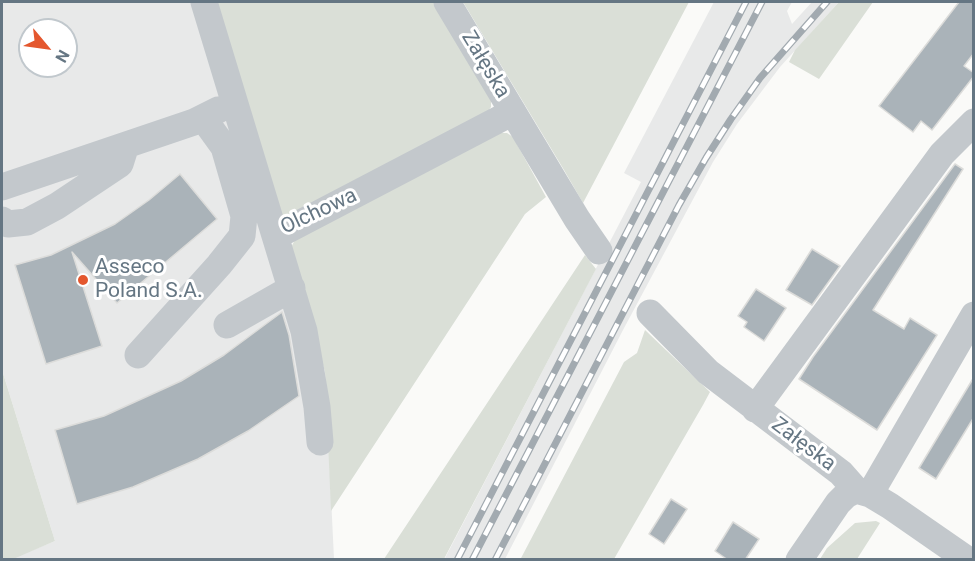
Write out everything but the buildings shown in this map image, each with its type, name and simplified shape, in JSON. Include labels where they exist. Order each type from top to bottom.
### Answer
[{"type":"street","name":"Olchowa","points":[[204,2],[276,236],[513,112]]},
{"type":"street","name":"Załęska","points":[[447,2],[577,219],[599,251]]},
{"type":"street","points":[[2,187],[203,118],[213,114],[234,98]]},
{"type":"street","points":[[138,355],[219,266],[242,236],[244,216],[224,147],[203,118]]},
{"type":"street","points":[[755,409],[942,154],[974,122]]},
{"type":"street","points":[[2,220],[8,224],[27,222],[57,206],[120,164],[126,145]]},
{"type":"street","points":[[276,236],[304,331],[317,407],[320,442]]},
{"type":"street","points":[[227,325],[292,288]]},
{"type":"street","name":"Załęska","points":[[650,313],[708,372],[755,409],[842,473],[863,492],[968,560]]},
{"type":"street","points":[[799,560],[838,503],[846,495],[863,492],[887,461],[974,315]]},
{"type":"shaded area","points":[[2,2],[215,2],[325,372],[334,559],[11,559],[55,541],[2,370]]},
{"type":"shaded area","points":[[215,2],[435,2],[491,99],[491,107],[486,114],[283,220]]},
{"type":"shaded area","points":[[463,2],[689,2],[583,203],[564,170]]},
{"type":"shaded area","points":[[714,2],[792,2],[787,11],[792,24],[812,2],[839,2],[780,67],[737,124],[713,162],[505,559],[444,560],[641,182],[624,173]]},
{"type":"shaded area","points":[[839,2],[873,2],[819,79],[789,62],[795,50]]},
{"type":"shaded area","points":[[496,133],[507,133],[513,137],[546,197],[525,214],[331,511],[325,372],[290,249],[295,240]]},
{"type":"shaded area","points":[[585,255],[596,269],[444,559],[384,559]]},
{"type":"shaded area","points":[[645,330],[710,392],[703,405],[614,559],[520,560],[624,362],[637,353]]},
{"type":"shaded area","points":[[2,370],[55,541],[11,560],[2,559]]},
{"type":"shaded area","points":[[876,521],[880,523],[857,559],[820,559],[827,548],[855,523]]},
{"type":"railway","points":[[457,560],[746,2]]},
{"type":"railway","points":[[472,560],[762,2]]},
{"type":"railway","points":[[495,560],[679,205],[706,158],[760,78],[827,2]]},
{"type":"place","name":"Asseco Poland S.A.","points":[[83,280]]}]
